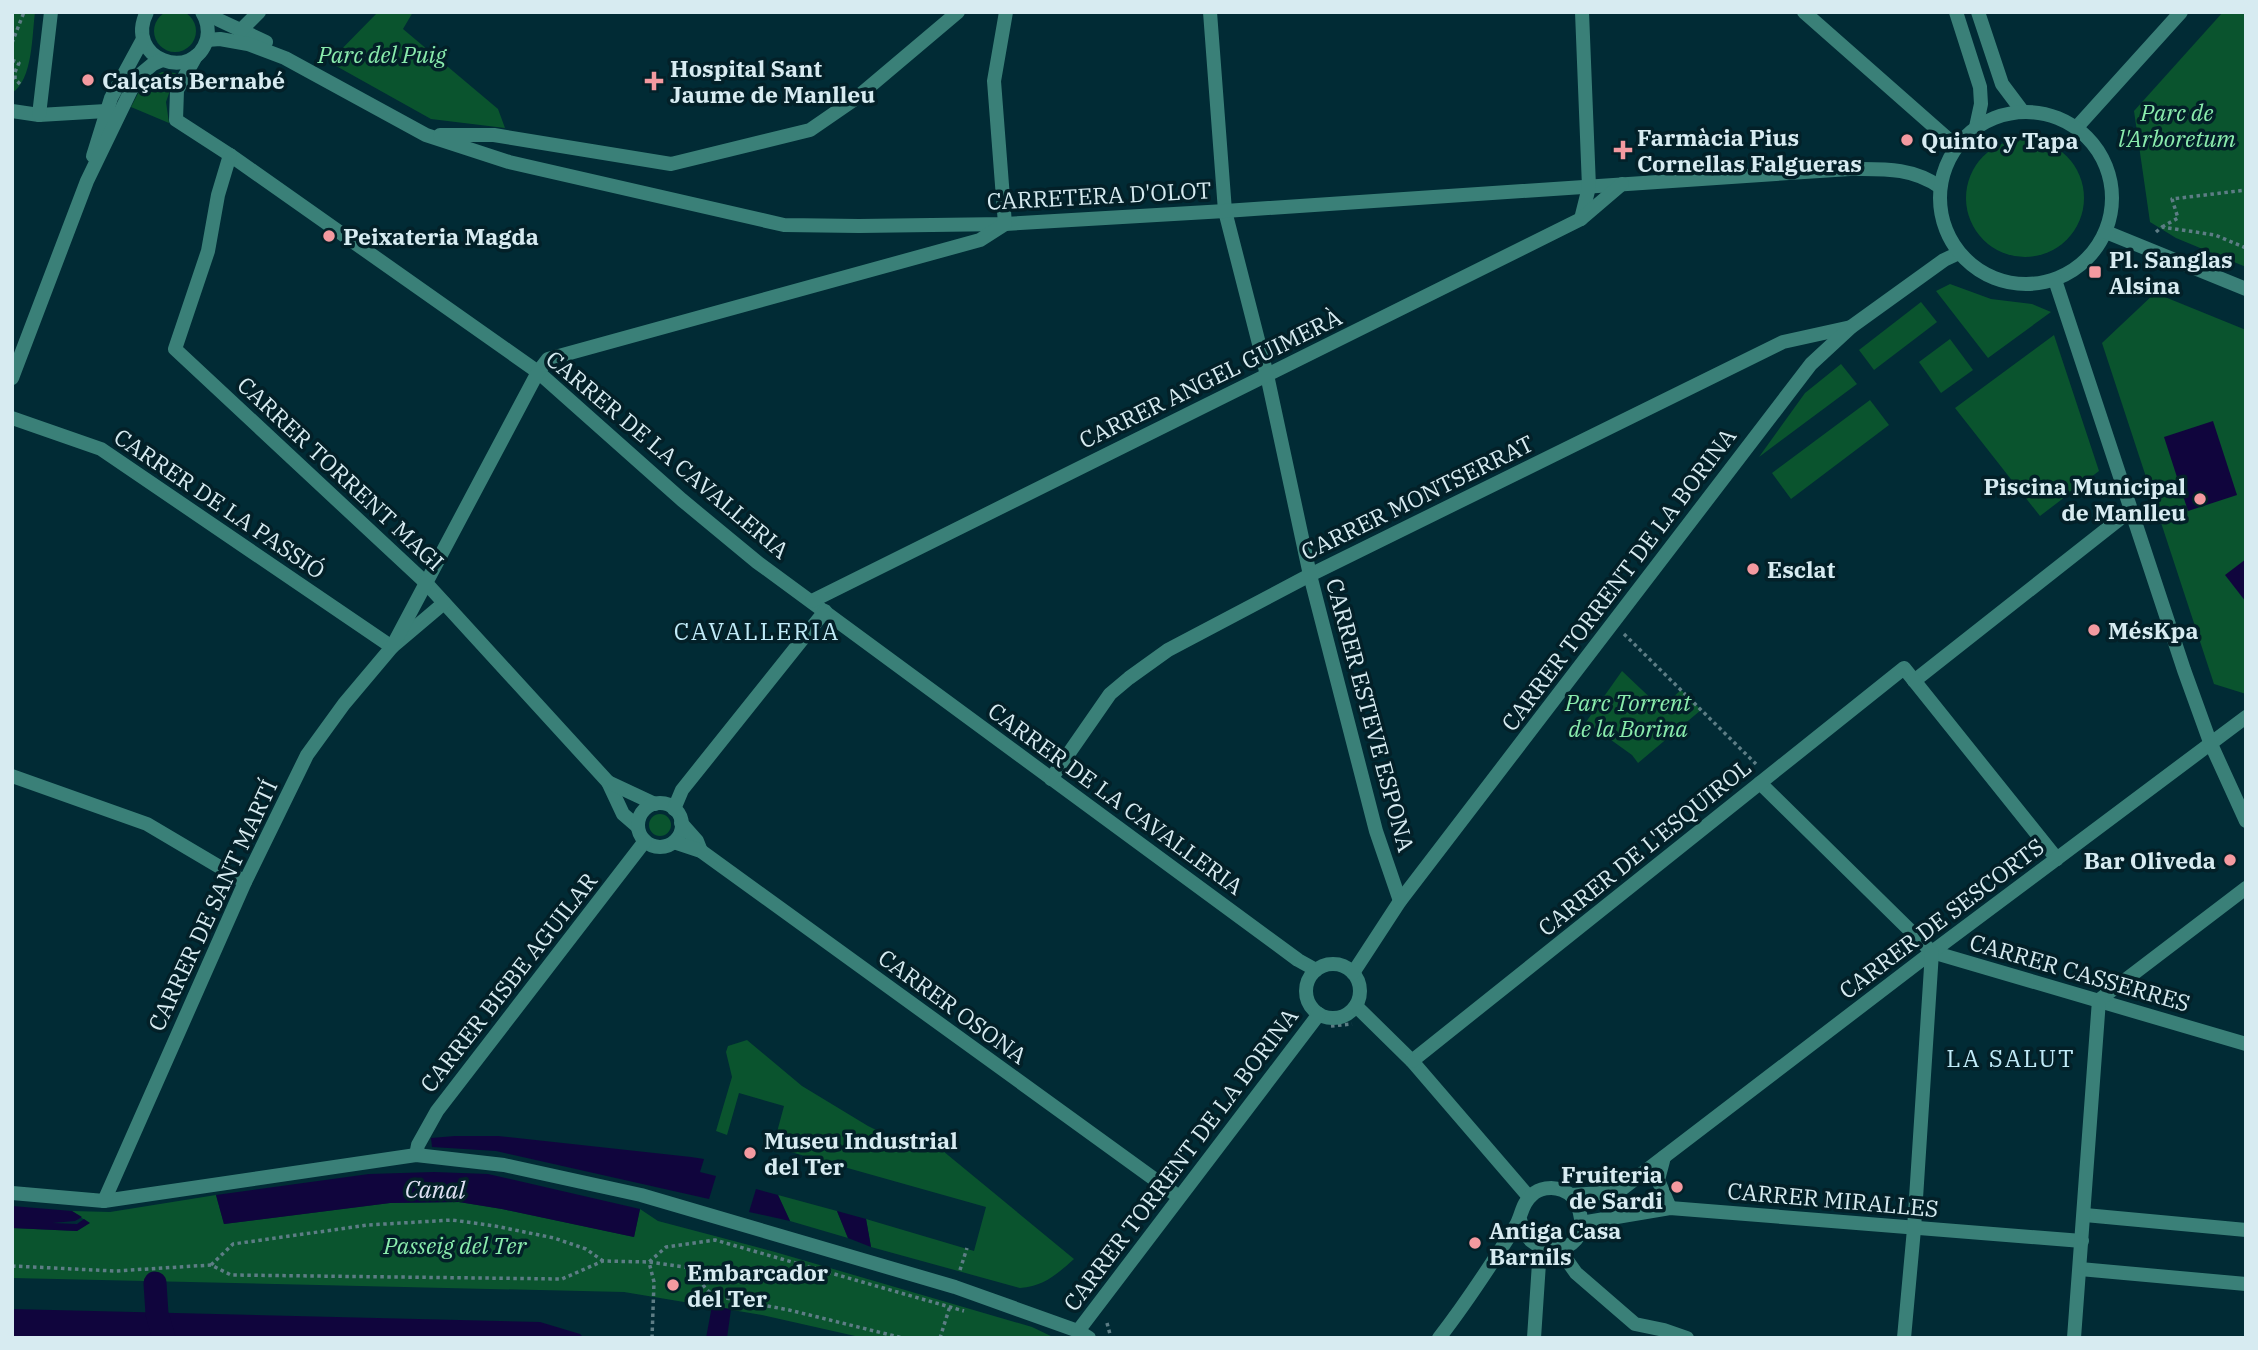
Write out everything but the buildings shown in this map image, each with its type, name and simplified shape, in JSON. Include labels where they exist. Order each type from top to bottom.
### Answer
[{"type":"street","points":[[38,115],[51,12]]},
{"type":"street","points":[[88,181],[106,111],[143,39],[147,12]]},
{"type":"street","points":[[143,39],[147,48],[162,60],[174,63],[186,61],[196,56],[207,40],[205,12]]},
{"type":"street","name":"CARRETERA D'OLOT","points":[[205,12],[271,44],[285,58]]},
{"type":"street","points":[[240,31],[259,12]]},
{"type":"street","points":[[426,135],[494,135],[671,164],[810,130],[855,99],[958,12]]},
{"type":"street","points":[[538,372],[548,359],[980,240],[1005,223],[994,81],[1006,12]]},
{"type":"street","name":"CARRER ESTEVE ESPONA","points":[[1210,12],[1225,211],[1267,375],[1310,575],[1376,831],[1400,901]]},
{"type":"street","points":[[1581,219],[1589,187],[1582,12]]},
{"type":"street","points":[[1804,12],[1956,146]]},
{"type":"street","points":[[1956,12],[1980,87],[1981,104],[1976,127]]},
{"type":"street","points":[[1978,12],[2002,84],[2023,111]]},
{"type":"street","points":[[2077,127],[2181,12]]},
{"type":"street","name":"CARRETERA D'OLOT","points":[[207,40],[220,39],[248,44],[285,58],[426,135],[509,162],[784,225],[1005,223],[1876,169],[1924,176],[1940,187]]},
{"type":"street","name":"CARRER DE LA CAVALLERIA","points":[[196,56],[177,90],[176,120],[230,155],[538,372],[682,500],[757,562],[1298,960],[1316,970]]},
{"type":"street","points":[[12,377],[88,181],[131,90],[141,74],[162,60]]},
{"type":"street","points":[[12,111],[38,115],[106,111]]},
{"type":"street","points":[[2023,111],[2046,114],[2077,127],[2097,148],[2105,161],[2111,181],[2112,207],[2106,232],[2096,250],[2082,264],[2055,280],[2037,284],[2008,283],[1981,272],[1959,253],[1947,233],[1940,210],[1940,187],[1945,165],[1956,146],[1976,127],[2000,115],[2023,111]]},
{"type":"street","name":"CARRER TORRENT MAGI","points":[[230,155],[218,195],[208,251],[175,349],[426,583],[608,782],[623,814],[638,827]]},
{"type":"street","name":"CARRER ANGEL GUIMERÀ","points":[[812,601],[1581,219],[1622,184]]},
{"type":"street","points":[[2106,232],[2246,289]]},
{"type":"street","name":"CARRER TORRENT DE LA BORINA","points":[[1353,972],[1400,901],[1811,364],[1851,327],[1944,260],[1959,253]]},
{"type":"street","points":[[2055,280],[2184,670],[2210,742],[2246,821]]},
{"type":"street","name":"CARRER MONTSERRAT","points":[[1051,779],[1110,694],[1168,650],[1310,575],[1783,342],[1851,327]]},
{"type":"street","name":"CARRER DE SANT MARTÍ","points":[[392,647],[538,372]]},
{"type":"street","name":"CARRER DE LA PASSIÓ","points":[[12,418],[101,449],[392,647]]},
{"type":"street","points":[[2057,859],[1914,681],[2131,510]]},
{"type":"street","name":"CARRER DE SANT MARTÍ","points":[[104,1201],[245,882],[307,755],[344,704],[392,647],[444,603]]},
{"type":"street","points":[[674,809],[682,790],[825,611]]},
{"type":"street","name":"CARRER DE L'ESQUIROL","points":[[1412,1061],[1904,668],[1914,681]]},
{"type":"street","name":"CARRER DE SESCORTS","points":[[1571,1195],[1618,1192],[2246,717]]},
{"type":"street","points":[[12,776],[147,824],[245,882]]},
{"type":"street","name":"CARRER TORRENT MAGI","points":[[608,782],[655,804]]},
{"type":"street","name":"CARRER CASSERRES","points":[[1760,783],[1932,952],[2246,1044]]},
{"type":"street","points":[[655,804],[665,804],[674,809],[681,823],[680,833],[674,842],[659,847],[645,841],[638,827],[642,813],[655,804]]},
{"type":"street","name":"CARRER OSONA","points":[[681,823],[697,841],[701,851]]},
{"type":"street","name":"CARRER BISBE AGUILAR","points":[[416,1155],[418,1145],[437,1111],[645,841]]},
{"type":"street","name":"CARRER OSONA","points":[[674,842],[701,851],[1179,1197]]},
{"type":"street","points":[[2074,1338],[2099,1000],[2246,888]]},
{"type":"street","points":[[1904,1338],[1932,952]]},
{"type":"street","points":[[1331,964],[1353,972],[1360,985],[1356,1006],[1343,1016],[1335,1018],[1319,1014],[1308,1001],[1306,993],[1307,984],[1316,970],[1331,964]]},
{"type":"street","points":[[1356,1006],[1412,1061],[1529,1197]]},
{"type":"street","name":"CARRER TORRENT DE LA BORINA","points":[[1084,1334],[1179,1197],[1319,1014]]},
{"type":"street","points":[[12,1193],[104,1201],[416,1155],[504,1165],[641,1195],[955,1287],[1084,1334]]},
{"type":"street","points":[[1664,1157],[1658,1180],[1670,1208]]},
{"type":"street","points":[[1551,1188],[1571,1195],[1578,1203],[1581,1223],[1575,1239],[1559,1249],[1540,1248],[1525,1237],[1520,1219],[1521,1210],[1529,1197],[1537,1190],[1551,1188]]},
{"type":"street","name":"CARRER MIRALLES","points":[[1581,1223],[1670,1208],[2082,1241]]},
{"type":"street","points":[[2085,1215],[2246,1230]]},
{"type":"street","points":[[1440,1338],[1520,1219]]},
{"type":"street","points":[[1534,1338],[1540,1248]]},
{"type":"street","points":[[1559,1249],[1576,1273],[1634,1324],[1687,1338]]},
{"type":"street","points":[[2080,1269],[2246,1284]]},
{"type":"path","points":[[12,43],[23,12]]},
{"type":"path","points":[[12,60],[19,64],[15,79],[21,85]]},
{"type":"path","points":[[2156,232],[2178,218],[2172,199],[2246,190]]},
{"type":"path","points":[[2162,227],[2215,235],[2246,248]]},
{"type":"path","points":[[1613,624],[1755,762],[1760,783]]},
{"type":"path","points":[[211,1265],[233,1244],[368,1225],[452,1220],[554,1238],[586,1249],[603,1261]]},
{"type":"path","points":[[649,1262],[666,1247],[715,1240],[972,1313]]},
{"type":"path","points":[[960,1272],[967,1248]]},
{"type":"path","points":[[12,1266],[115,1271],[211,1265],[231,1275],[562,1279],[603,1261],[649,1262],[692,1268],[705,1290],[715,1296],[789,1310],[903,1338]]},
{"type":"path","points":[[649,1262],[654,1282],[652,1338]]},
{"type":"path","points":[[940,1338],[950,1305]]},
{"type":"green space","points":[[175,10],[190,16],[196,31],[190,46],[175,52],[160,46],[154,31],[160,16]]},
{"type":"green space","points":[[12,12],[35,12],[28,67],[19,87],[12,93]]},
{"type":"green space","name":"Parc del Puig","points":[[378,12],[413,12],[403,29],[498,109],[505,128],[431,119],[329,62]]},
{"type":"green space","name":"Parc de l'Arboretum","points":[[2223,12],[2246,12],[2246,267],[2176,238],[2150,222],[2134,111]]},
{"type":"green space","points":[[162,72],[176,73],[166,102],[169,123],[131,107],[145,80]]},
{"type":"green space","points":[[2025,139],[2047,144],[2067,156],[2079,176],[2084,198],[2079,220],[2067,240],[2047,252],[2025,257],[2003,252],[1983,240],[1971,220],[1966,198],[1971,176],[1983,156],[2003,144]]},
{"type":"green space","points":[[1950,284],[1991,299],[2032,304],[2051,312],[1988,358],[1936,291]]},
{"type":"green space","name":"Piscina Municipal de Manlleu","points":[[2155,293],[2246,330],[2246,694],[2214,684],[2102,343]]},
{"type":"green space","points":[[1921,302],[1937,322],[1874,370],[1859,350]]},
{"type":"green space","points":[[2054,335],[2099,471],[2040,516],[1955,408]]},
{"type":"green space","points":[[1950,339],[1973,370],[1941,393],[1919,362]]},
{"type":"green space","points":[[1841,364],[1857,384],[1759,457],[1805,393]]},
{"type":"green space","points":[[1870,400],[1889,425],[1791,499],[1772,473]]},
{"type":"green space","name":"Parc Torrent de la Borina","points":[[1622,671],[1661,708],[1681,690],[1701,710],[1638,763],[1632,755],[1586,722]]},
{"type":"green space","points":[[660,814],[668,817],[671,825],[668,833],[660,836],[652,833],[649,825],[652,817]]},
{"type":"green space","points":[[747,1040],[802,1086],[868,1126],[917,1150],[943,1151],[1074,1259],[1049,1279],[1020,1288],[871,1247],[866,1219],[974,1251],[986,1207],[773,1147],[784,1106],[739,1093],[727,1135],[716,1131],[732,1077],[726,1052],[728,1046]]},
{"type":"green space","name":"Passeig del Ter","points":[[216,1195],[224,1224],[390,1203],[459,1202],[634,1237],[640,1209],[658,1221],[1032,1327],[1055,1338],[864,1338],[762,1315],[624,1292],[12,1278],[12,1228],[77,1231],[89,1223],[72,1211],[110,1212]]},
{"type":"green space","points":[[778,1195],[837,1211],[848,1238],[790,1221]]},
{"type":"water","points":[[2213,421],[2237,495],[2188,511],[2164,437]]},
{"type":"water","name":"Piscina Municipal de Manlleu","points":[[2246,559],[2246,602],[2225,575]]},
{"type":"water","points":[[498,1136],[691,1157],[704,1159],[700,1172],[716,1176],[709,1199],[496,1151],[432,1147],[431,1138]]},
{"type":"water","name":"Canal","points":[[369,1174],[488,1174],[640,1209],[634,1237],[459,1202],[390,1203],[224,1224],[216,1195]]},
{"type":"water","points":[[756,1189],[778,1195],[790,1221],[749,1212]]},
{"type":"water","points":[[12,1206],[72,1211],[82,1217],[75,1221],[52,1223],[77,1224],[84,1219],[90,1223],[77,1231],[12,1228]]},
{"type":"water","points":[[837,1211],[866,1219],[871,1247],[848,1238]]},
{"type":"water","points":[[712,1306],[731,1309],[727,1338],[706,1338]]},
{"type":"water","points":[[12,1309],[540,1322],[580,1334],[584,1338],[12,1338]]},
{"type":"waterway","points":[[155,1283],[157,1314],[164,1338]]},
{"type":"place","name":"Calçats Bernabé","points":[[88,80]]},
{"type":"place","name":"Hospital Sant Jaume de Manlleu","points":[[654,81]]},
{"type":"place","name":"Quinto y Tapa","points":[[1907,140]]},
{"type":"place","name":"Farmàcia Pius Cornellas Falgueras","points":[[1623,150]]},
{"type":"place","name":"Peixateria Magda","points":[[329,236]]},
{"type":"place","name":"Pl. Sanglas Alsina","points":[[2095,272]]},
{"type":"place","name":"Piscina Municipal de Manlleu","points":[[2200,499]]},
{"type":"place","name":"Esclat","points":[[1753,569]]},
{"type":"place","name":"MésKpa","points":[[2094,630]]},
{"type":"place","name":"Bar Oliveda","points":[[2230,860]]},
{"type":"place","name":"Museu Industrial del Ter","points":[[750,1153]]},
{"type":"place","name":"Fruiteria de Sardi","points":[[1677,1187]]},
{"type":"place","name":"Antiga Casa Barnils","points":[[1475,1243]]},
{"type":"place","name":"Embarcador del Ter","points":[[673,1285]]},
{"type":"district","name":"CAVALLERIA","points":[[757,631]]},
{"type":"district","name":"LA SALUT","points":[[2011,1058]]}]
